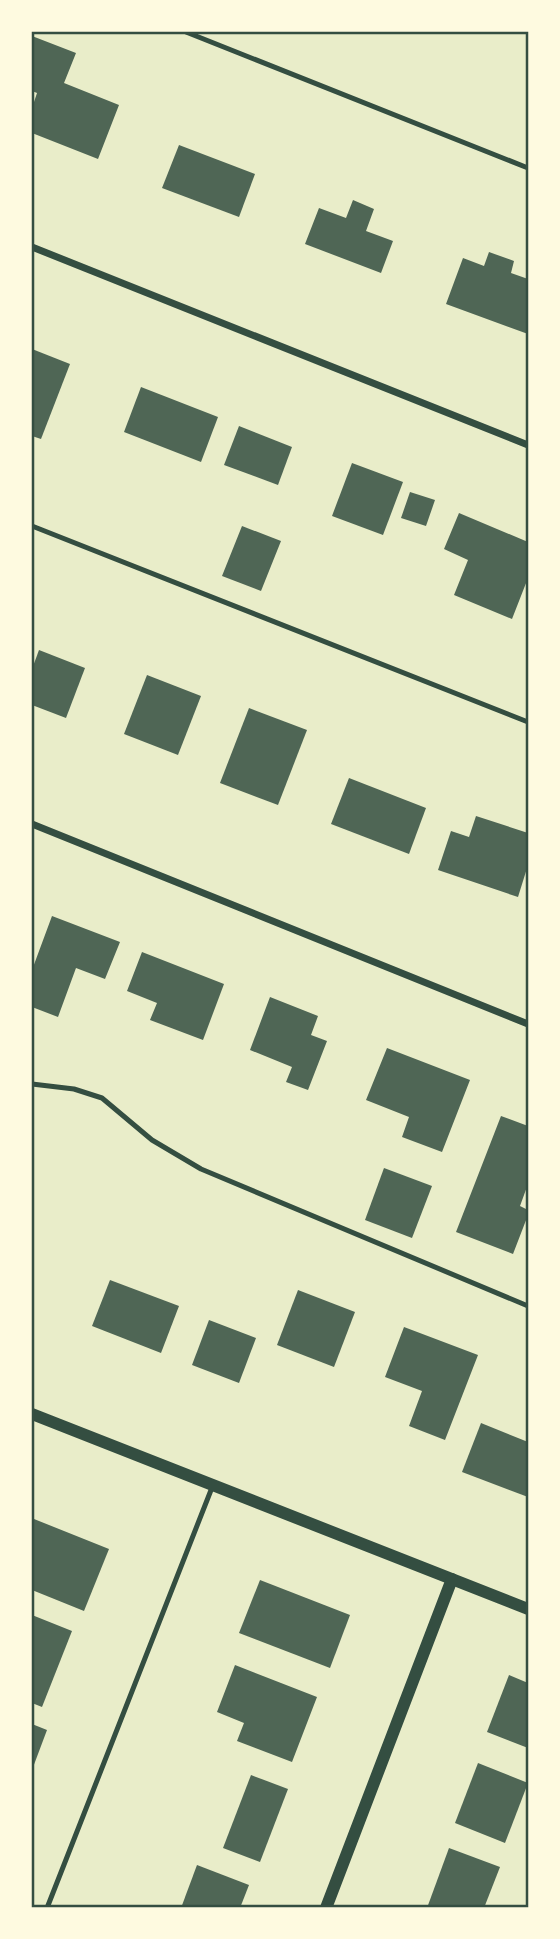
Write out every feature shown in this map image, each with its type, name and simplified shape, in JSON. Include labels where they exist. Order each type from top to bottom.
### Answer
[{"type":"street","points":[[32,247],[528,445]]},
{"type":"street","points":[[32,824],[528,1024]]},
{"type":"street","points":[[32,1414],[528,1609]]},
{"type":"street","points":[[326,1908],[452,1579]]},
{"type":"lane","points":[[186,32],[528,168]]},
{"type":"lane","points":[[32,526],[528,722]]},
{"type":"lane","points":[[32,1084],[74,1089],[102,1098],[152,1140],[201,1169],[528,1306]]},
{"type":"lane","points":[[47,1908],[213,1485]]},
{"type":"building","points":[[32,36],[76,53],[64,83],[119,105],[98,159],[32,133],[32,108],[37,93],[32,91]]},
{"type":"building","points":[[179,145],[255,174],[239,217],[162,188]]},
{"type":"building","points":[[353,200],[374,209],[366,231],[393,241],[381,273],[305,244],[319,208],[346,218]]},
{"type":"building","points":[[489,252],[514,261],[511,273],[528,279],[528,334],[446,304],[463,258],[484,266]]},
{"type":"building","points":[[32,349],[70,364],[41,439],[32,436]]},
{"type":"building","points":[[141,387],[218,417],[201,462],[124,432]]},
{"type":"building","points":[[239,426],[292,447],[278,485],[224,465]]},
{"type":"building","points":[[352,463],[403,482],[383,535],[332,516]]},
{"type":"building","points":[[410,492],[435,500],[426,526],[401,518]]},
{"type":"building","points":[[459,513],[528,542],[528,578],[512,619],[454,595],[468,560],[444,549]]},
{"type":"building","points":[[242,526],[281,541],[261,591],[222,576]]},
{"type":"building","points":[[39,650],[85,668],[66,718],[32,705],[32,669]]},
{"type":"building","points":[[147,675],[201,696],[178,755],[124,734]]},
{"type":"building","points":[[249,708],[307,730],[278,805],[220,783]]},
{"type":"building","points":[[349,778],[426,808],[409,854],[331,824]]},
{"type":"building","points":[[476,816],[528,833],[528,865],[518,897],[438,870],[451,831],[469,837]]},
{"type":"building","points":[[52,916],[120,942],[105,979],[76,968],[58,1017],[32,1007],[32,970]]},
{"type":"building","points":[[142,952],[224,984],[203,1040],[150,1020],[157,1003],[127,991]]},
{"type":"building","points":[[270,997],[318,1016],[311,1035],[327,1041],[308,1090],[286,1082],[292,1067],[250,1050]]},
{"type":"building","points":[[387,1048],[470,1080],[442,1152],[402,1137],[409,1117],[366,1100]]},
{"type":"building","points":[[501,1116],[528,1126],[528,1184],[520,1206],[528,1210],[528,1215],[513,1254],[456,1232]]},
{"type":"building","points":[[384,1168],[432,1186],[412,1238],[365,1220]]},
{"type":"building","points":[[110,1280],[179,1306],[161,1353],[92,1326]]},
{"type":"building","points":[[298,1290],[355,1312],[334,1367],[277,1345]]},
{"type":"building","points":[[209,1320],[256,1338],[239,1383],[192,1365]]},
{"type":"building","points":[[404,1327],[478,1355],[445,1440],[409,1426],[422,1391],[385,1377]]},
{"type":"building","points":[[481,1423],[528,1442],[528,1497],[462,1472]]},
{"type":"building","points":[[34,1519],[109,1549],[84,1611],[32,1590]]},
{"type":"building","points":[[260,1580],[350,1615],[330,1668],[239,1633]]},
{"type":"building","points":[[32,1615],[72,1631],[42,1707],[32,1703]]},
{"type":"building","points":[[235,1665],[317,1697],[292,1762],[237,1741],[244,1723],[217,1712]]},
{"type":"building","points":[[509,1675],[528,1683],[528,1748],[487,1732]]},
{"type":"building","points":[[32,1724],[47,1730],[32,1770]]},
{"type":"building","points":[[478,1763],[528,1783],[505,1843],[455,1823]]},
{"type":"building","points":[[251,1775],[288,1789],[260,1862],[223,1848]]},
{"type":"building","points":[[449,1848],[500,1867],[484,1908],[427,1908]]},
{"type":"building","points":[[197,1865],[249,1885],[240,1908],[181,1908]]}]
